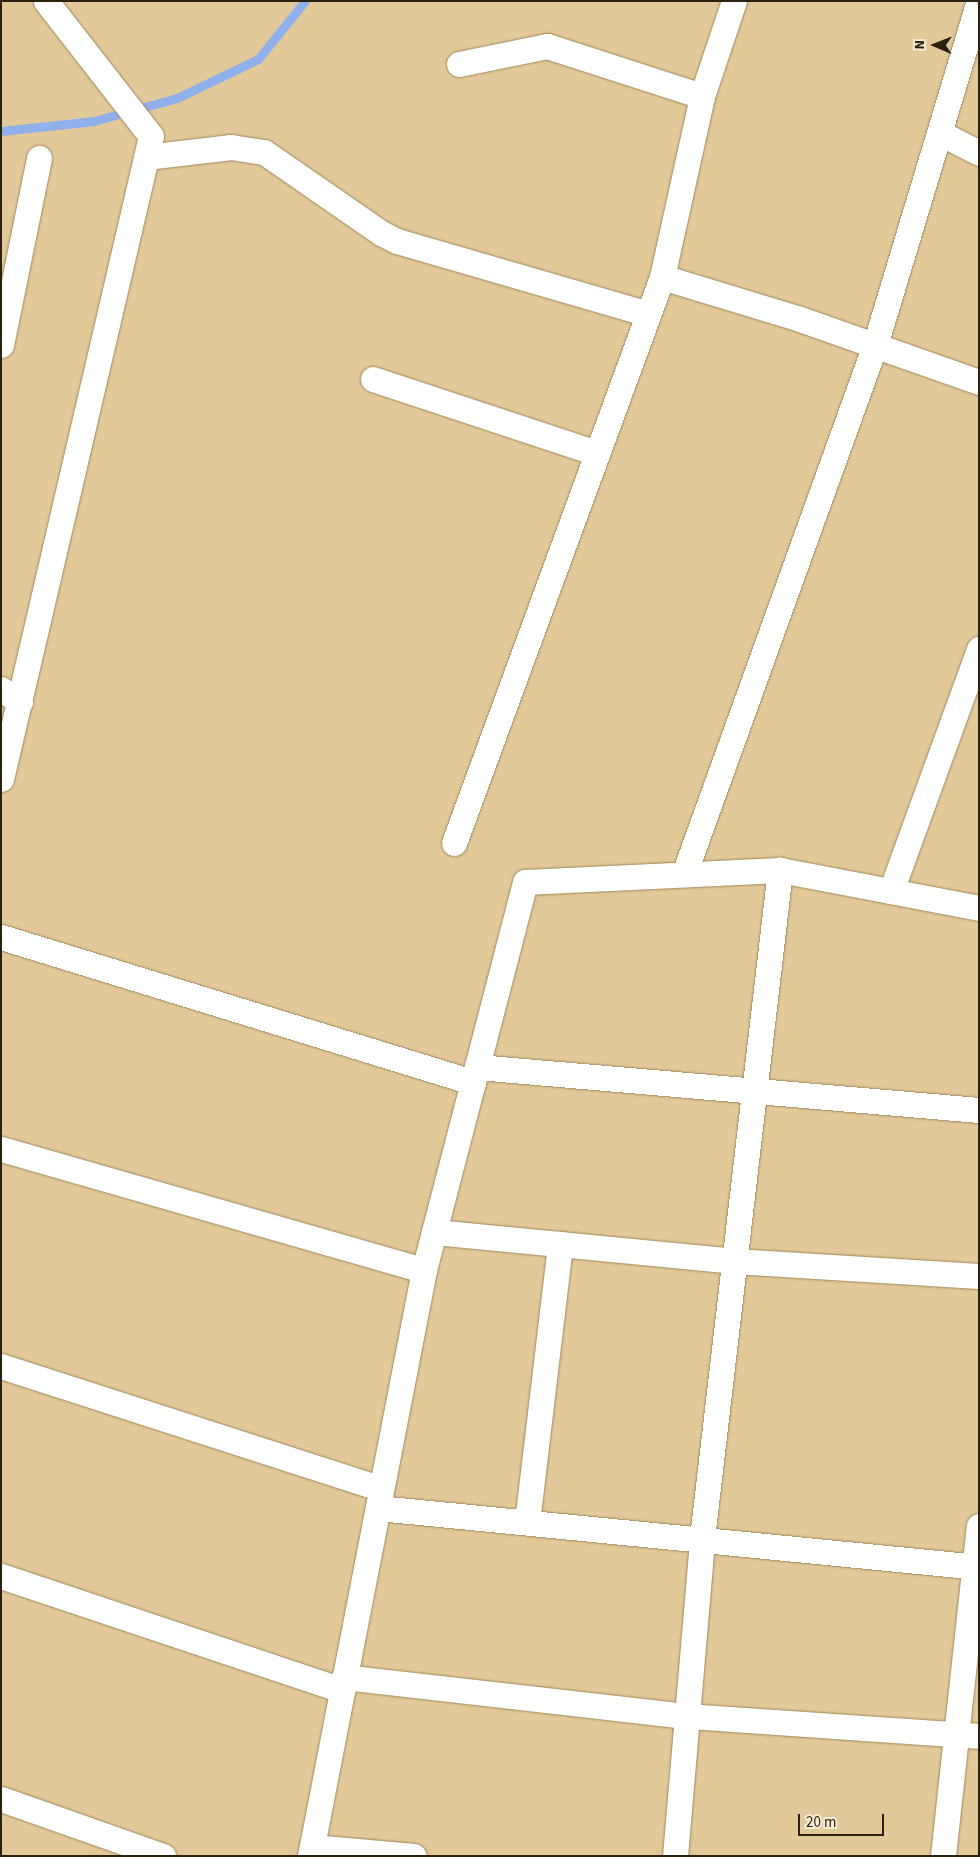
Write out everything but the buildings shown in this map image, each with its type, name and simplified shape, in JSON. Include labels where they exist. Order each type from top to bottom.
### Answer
[{"type":"street","points":[[1,779],[11,695],[148,146],[98,65],[46,1]]},
{"type":"street","points":[[454,843],[662,277],[702,96],[734,1]]},
{"type":"street","points":[[684,874],[875,345],[979,1]]},
{"type":"street","points":[[460,64],[547,46],[702,96]]},
{"type":"street","points":[[940,133],[979,153]]},
{"type":"street","points":[[148,146],[231,147],[264,152],[381,233],[397,241],[648,314]]},
{"type":"street","points":[[1,344],[39,158]]},
{"type":"street","points":[[662,277],[756,304],[979,382]]},
{"type":"street","points":[[373,379],[597,453]]},
{"type":"street","points":[[891,891],[979,649]]},
{"type":"street","points":[[674,1856],[702,1538],[780,870]]},
{"type":"street","points":[[414,1856],[311,1852],[424,1270],[525,882],[780,870],[979,908]]},
{"type":"street","points":[[1,937],[475,1074],[754,1090],[979,1110]]},
{"type":"street","points":[[1,1149],[424,1270]]},
{"type":"street","points":[[434,1232],[734,1261],[979,1276]]},
{"type":"street","points":[[527,1522],[560,1244]]},
{"type":"street","points":[[1,1366],[380,1498],[527,1522],[977,1567]]},
{"type":"street","points":[[943,1856],[968,1734],[979,1526]]},
{"type":"street","points":[[1,1576],[343,1684],[687,1716],[968,1734]]},
{"type":"street","points":[[1,1799],[163,1856]]},
{"type":"waterway","points":[[1,131],[94,121],[177,98],[258,59],[305,1]]}]
